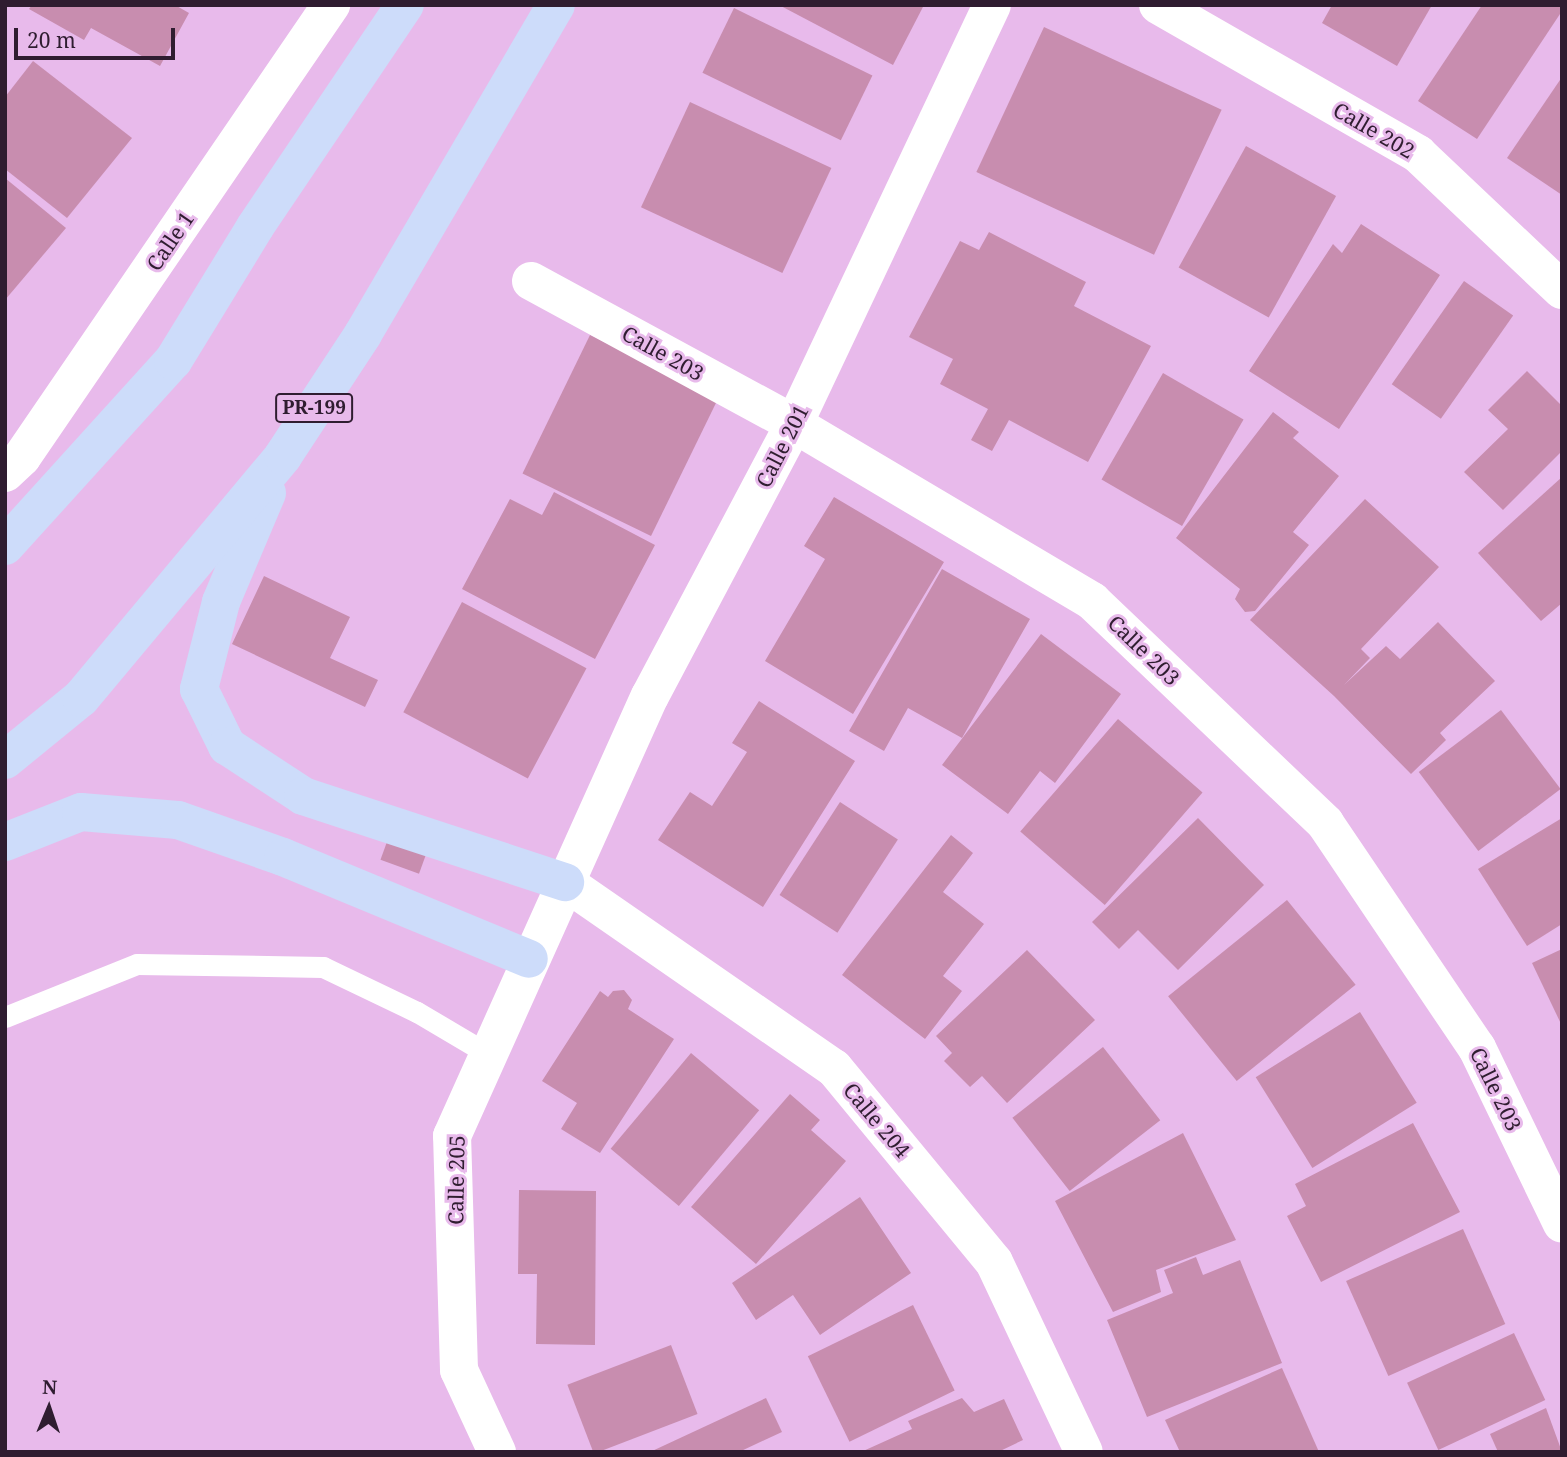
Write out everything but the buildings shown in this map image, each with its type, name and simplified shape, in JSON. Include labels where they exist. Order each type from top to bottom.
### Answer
[{"type":"main road","points":[[5,546],[173,361],[255,228],[405,5]]},
{"type":"main road","name":"PR-199","points":[[5,760],[81,698],[283,456],[363,334],[556,5]]},
{"type":"main road","points":[[283,456],[221,602],[199,689],[227,746],[303,796],[565,882]]},
{"type":"main road","points":[[5,842],[81,812],[178,820],[283,857],[529,959]]},
{"type":"street","name":"Calle 1","points":[[5,473],[22,457],[331,5]]},
{"type":"street","name":"Calle 201","points":[[565,882],[650,696],[794,424],[992,5]]},
{"type":"street","name":"Calle 202","points":[[1158,5],[1418,155],[1562,290]]},
{"type":"street","name":"Calle 203","points":[[531,281],[794,424],[1092,601],[1325,823],[1477,1048],[1562,1224]]},
{"type":"street","name":"Calle 205","points":[[497,1452],[459,1370],[452,1136],[565,882]]},
{"type":"street","name":"Calle 204","points":[[565,882],[834,1068],[994,1262],[1084,1452]]},
{"type":"lane","points":[[5,1017],[137,964],[323,967],[417,1012],[488,1054]]}]
